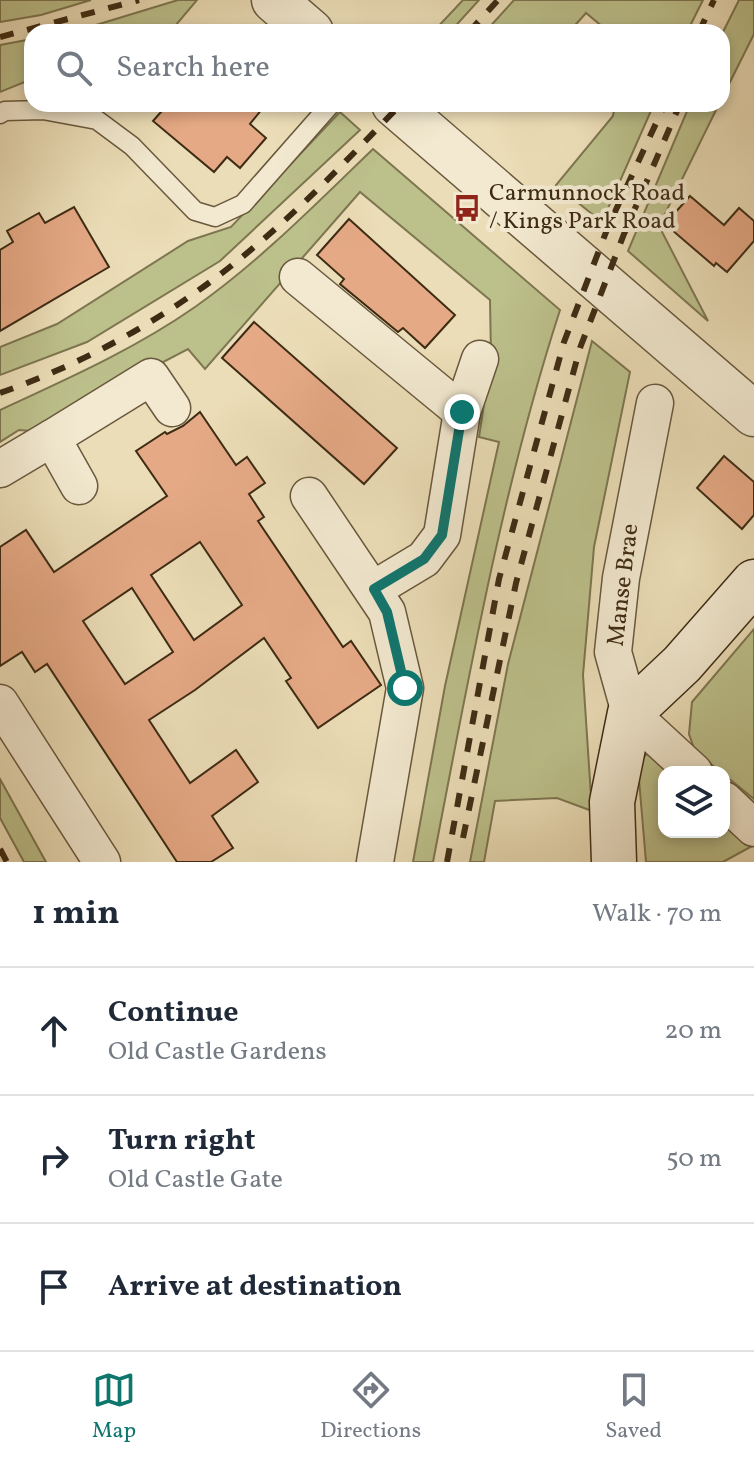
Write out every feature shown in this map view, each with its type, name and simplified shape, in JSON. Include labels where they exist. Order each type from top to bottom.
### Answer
[{"type":"street","points":[[274,0],[302,24]]},
{"type":"street","points":[[403,112],[754,414]]},
{"type":"street","points":[[298,277],[462,412]]},
{"type":"street","points":[[374,589],[424,559],[442,535],[462,412],[480,359]]},
{"type":"street","points":[[0,469],[151,377],[172,408]]},
{"type":"street","name":"Manse Brae","points":[[614,862],[612,802],[630,713],[613,652],[621,578],[655,403]]},
{"type":"street","points":[[52,438],[79,486]]},
{"type":"street","points":[[309,496],[387,612],[405,688],[375,862]]},
{"type":"street","points":[[687,766],[630,713],[682,664],[754,582]]},
{"type":"street","points":[[0,703],[102,862]]},
{"type":"street","points":[[730,806],[754,828]]},
{"type":"lane","points":[[0,114],[24,110]]},
{"type":"lane","points":[[54,112],[97,120],[132,146],[195,211],[215,217],[243,204],[324,112]]},
{"type":"green space","points":[[0,0],[91,0],[41,15],[0,22]]},
{"type":"green space","points":[[178,0],[197,0],[177,24],[99,24]]},
{"type":"green space","points":[[463,0],[479,0],[457,24],[440,24]]},
{"type":"green space","points":[[514,0],[703,0],[691,24],[599,24],[586,13],[576,24],[492,24]]},
{"type":"green space","points":[[739,0],[754,0],[754,34],[730,82],[730,24],[727,24]]},
{"type":"green space","points":[[24,40],[24,82],[0,92],[0,45]]},
{"type":"green space","points":[[340,112],[360,130],[220,261],[87,342],[0,375],[0,347],[57,324],[188,241],[231,227]]},
{"type":"green space","points":[[614,112],[650,112],[602,222],[556,185]]},
{"type":"green space","points":[[687,112],[715,112],[659,226],[708,321],[628,251]]},
{"type":"green space","points":[[373,149],[560,310],[539,377],[504,514],[433,862],[413,862],[445,686],[499,442],[479,437],[491,357],[490,300],[360,192],[205,369],[188,349],[31,431],[19,430],[0,442],[0,410],[125,350],[195,307],[265,251]]},
{"type":"green space","points":[[592,341],[630,372],[594,547],[583,675],[592,811],[557,798],[495,801],[484,862],[470,862],[508,664]]},
{"type":"green space","points":[[754,629],[754,799],[730,779],[730,766],[713,766],[695,751],[689,734],[692,702]]},
{"type":"green space","points":[[646,754],[671,766],[658,766],[658,838],[730,838],[730,820],[754,845],[723,862],[646,862],[638,768]]},
{"type":"green space","points":[[0,779],[46,862],[24,862],[0,818]]},
{"type":"building","points":[[161,112],[260,112],[250,124],[266,138],[240,168],[227,157],[214,172],[153,121]]},
{"type":"building","points":[[690,196],[724,225],[739,208],[754,221],[754,241],[727,272],[716,263],[714,266],[665,224]]},
{"type":"building","points":[[74,207],[109,267],[0,331],[0,250],[13,242],[7,231],[39,213],[45,223]]},
{"type":"building","points":[[349,219],[455,315],[425,348],[403,328],[398,332],[340,284],[344,279],[317,255]]},
{"type":"building","points":[[254,322],[397,448],[364,484],[222,358]]},
{"type":"building","points":[[200,412],[236,465],[247,457],[265,483],[249,494],[264,517],[258,521],[343,647],[351,641],[381,685],[318,728],[286,681],[291,678],[264,638],[149,720],[190,783],[236,750],[258,782],[212,816],[233,848],[211,862],[177,862],[47,664],[35,672],[22,652],[0,666],[0,547],[26,530],[54,572],[167,496],[136,451],[165,432],[167,434]],"holes":[[[200,542],[242,605],[194,640],[151,575]],[[132,588],[173,652],[125,684],[83,621]]]},
{"type":"building","points":[[724,456],[754,482],[754,515],[742,529],[697,488]]},
{"type":"railway","points":[[49,24],[139,0]]},
{"type":"railway","points":[[476,24],[498,0]]},
{"type":"railway","points":[[703,24],[714,0]]},
{"type":"railway","points":[[0,37],[24,31]]},
{"type":"railway","points":[[0,393],[101,350],[195,293],[292,214],[393,112]]},
{"type":"railway","points":[[447,862],[499,579],[564,342],[608,227],[661,112]]},
{"type":"railway","points":[[463,838],[516,583],[580,348],[624,234],[677,112]]},
{"type":"railway","points":[[0,849],[7,862]]},
{"type":"place","name":"Carmunnock Road / Kings Park Road","points":[[467,208]]},
{"type":"route","points":[[405,688],[387,612],[374,589],[424,559],[442,535],[462,412]]}]
